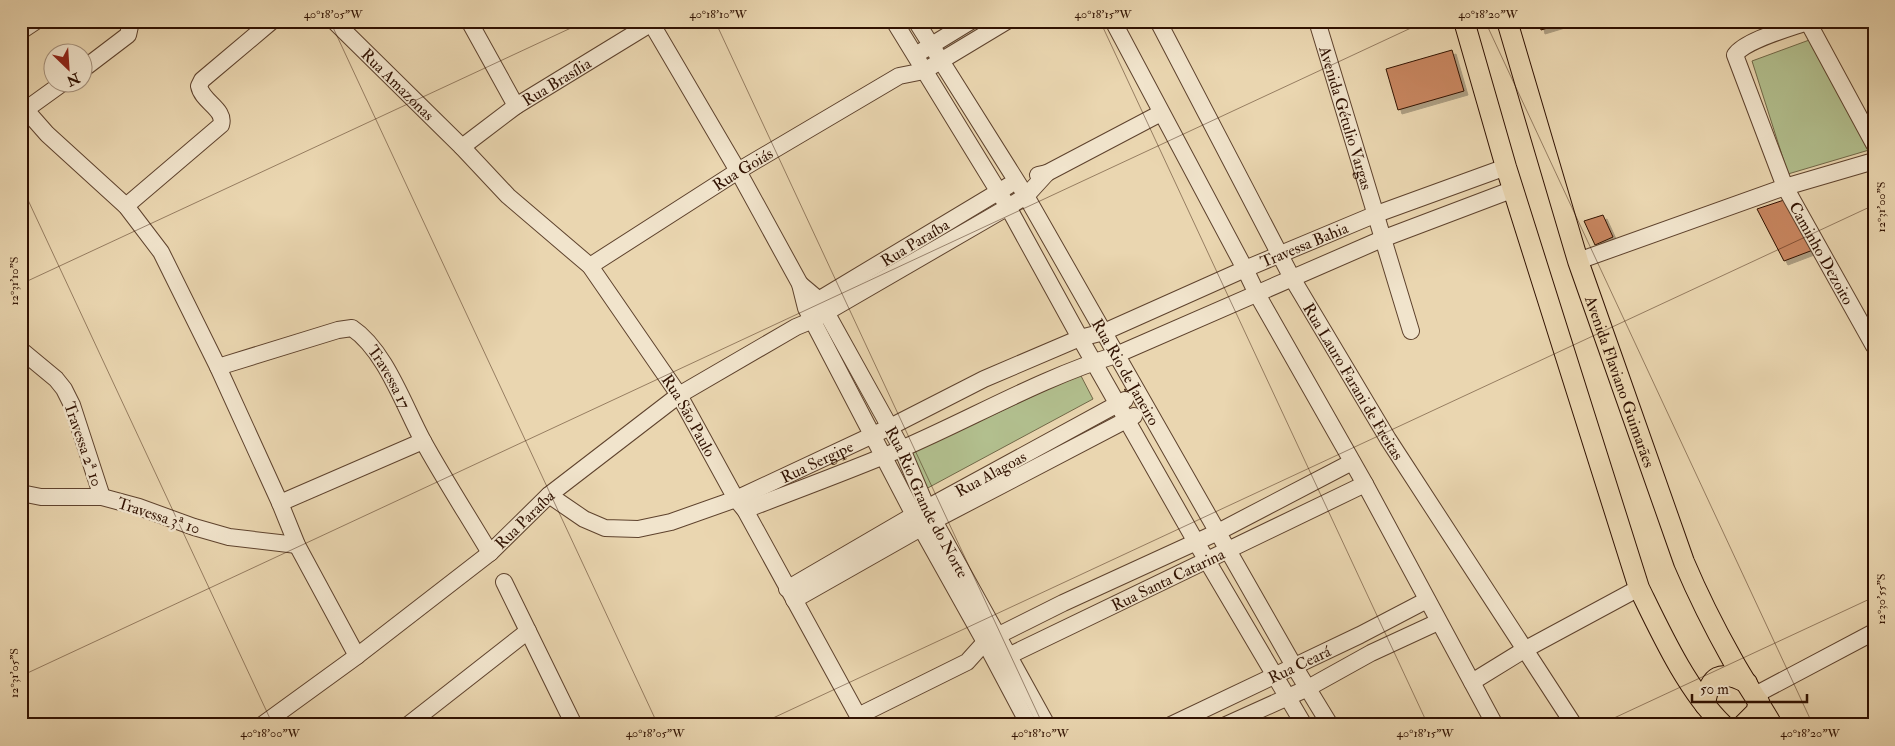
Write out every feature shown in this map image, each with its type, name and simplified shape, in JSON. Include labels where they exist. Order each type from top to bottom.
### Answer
[{"type":"main road","points":[[1464,21],[1506,167],[1639,588],[1672,654],[1716,720]]},
{"type":"main road","name":"Avenida Flaviano Guimarães","points":[[1507,21],[1578,261],[1684,562],[1702,603],[1772,725]]},
{"type":"main road","points":[[1716,720],[1707,691],[1710,684],[1719,677],[1729,675],[1754,693],[1756,712],[1743,725]]},
{"type":"street","points":[[21,31],[36,21]]},
{"type":"street","points":[[92,62],[128,35],[130,26],[126,21]]},
{"type":"street","points":[[126,206],[221,125],[221,115],[201,94],[199,86],[202,80],[272,21]]},
{"type":"street","points":[[469,21],[516,106]]},
{"type":"street","name":"Rua Rio de Janeiro","points":[[894,21],[1008,207],[1126,420],[1273,676],[1304,725]]},
{"type":"street","name":"Rua Rio de Janeiro","points":[[916,21],[1026,196],[1104,332],[1146,410],[1330,725]]},
{"type":"street","name":"Rua Goiás","points":[[899,76],[914,56],[971,21]]},
{"type":"street","name":"Rua Goiás","points":[[590,266],[738,170],[899,76],[924,71],[1007,21]]},
{"type":"street","points":[[1113,21],[1245,269],[1256,294],[1365,484],[1495,725]]},
{"type":"street","name":"Rua Lauro Farani de Freitas","points":[[1158,21],[1292,278],[1388,439],[1574,725]]},
{"type":"street","name":"Avenida Gétulio Vargas","points":[[1317,21],[1374,215],[1411,331]]},
{"type":"street","name":"Rua Brasília","points":[[462,147],[516,106],[652,22]]},
{"type":"street","name":"Rua Rio Grande do Norte","points":[[652,22],[738,170],[800,284],[890,427],[902,449],[924,517]]},
{"type":"street","points":[[1809,22],[1874,144]]},
{"type":"street","name":"Caminho Dezoito","points":[[1809,22],[1750,43],[1739,49],[1735,55],[1785,187],[1874,346]]},
{"type":"street","name":"Rua Amazonas","points":[[339,23],[462,147]]},
{"type":"street","points":[[50,92],[23,111],[126,206],[161,252],[218,367],[297,545],[357,656]]},
{"type":"street","name":"Rua Paraíba","points":[[262,725],[357,656],[490,553],[549,494],[679,395],[796,327],[816,310],[1016,180],[1047,173],[1161,112]]},
{"type":"street","name":"Rua São Paulo","points":[[462,147],[508,196],[590,266],[679,395],[860,720]]},
{"type":"street","points":[[1578,261],[1785,187],[1874,160]]},
{"type":"street","name":"Travessa Bahia","points":[[1080,338],[1104,332],[1245,269],[1374,215],[1506,167]]},
{"type":"street","name":"Rua Paraíba","points":[[816,310],[1008,207],[1026,196],[1047,173]]},
{"type":"street","name":"Travessa Bahia","points":[[1094,362],[1116,355],[1382,238],[1514,189]]},
{"type":"street","name":"Rua Rio Grande do Norte","points":[[816,310],[872,435],[924,517],[1003,659],[1044,724]]},
{"type":"street","name":"Travessa 17","points":[[218,367],[338,330],[352,328],[363,336],[377,352],[423,441],[490,553]]},
{"type":"street","name":"Rua Sergipe","points":[[740,505],[872,435],[984,379],[1080,338]]},
{"type":"street","name":"Travessa 2ª 10","points":[[21,350],[56,379],[64,389],[72,405],[102,497]]},
{"type":"street","name":"Rua Sergipe","points":[[549,494],[584,519],[605,528],[638,529],[671,522],[740,505],[884,456],[997,403],[1094,362]]},
{"type":"street","points":[[984,379],[997,403]]},
{"type":"street","name":"Rua Alagoas","points":[[790,594],[1117,404],[1138,394]]},
{"type":"street","name":"Rua Alagoas","points":[[924,517],[1146,410]]},
{"type":"street","points":[[280,503],[423,441]]},
{"type":"street","name":"Rua Santa Catarina","points":[[860,720],[968,662],[992,638],[1063,603],[1218,532],[1352,462]]},
{"type":"street","name":"Rua Santa Catarina","points":[[968,662],[1003,659],[1365,484]]},
{"type":"street","name":"Travessa 3ª 10","points":[[21,493],[41,497],[102,497],[139,507],[228,537],[297,545]]},
{"type":"street","points":[[1289,494],[1300,516]]},
{"type":"street","points":[[504,582],[574,725]]},
{"type":"street","points":[[1472,682],[1524,650],[1639,588]]},
{"type":"street","name":"Rua Ceará","points":[[1171,725],[1360,635],[1427,600]]},
{"type":"street","points":[[1063,603],[1073,624]]},
{"type":"street","name":"Rua Ceará","points":[[1226,725],[1308,688],[1371,653],[1438,622]]},
{"type":"street","points":[[408,725],[528,631]]},
{"type":"street","points":[[1754,693],[1874,632]]},
{"type":"street","points":[[1360,635],[1371,653]]},
{"type":"street","name":"Rua Rio Grande do Norte","points":[[1003,659],[1028,725]]},
{"type":"green space","points":[[1812,39],[1869,150],[1788,174],[1752,61]]},
{"type":"green space","points":[[1080,374],[1093,399],[924,490],[908,455]]},
{"type":"building","points":[[1539,21],[1571,21],[1541,30]]},
{"type":"building","points":[[1452,50],[1464,91],[1398,110],[1386,69]]},
{"type":"building","points":[[1787,199],[1813,250],[1784,261],[1757,209]]},
{"type":"building","points":[[1603,215],[1613,237],[1595,245],[1584,221]]}]
